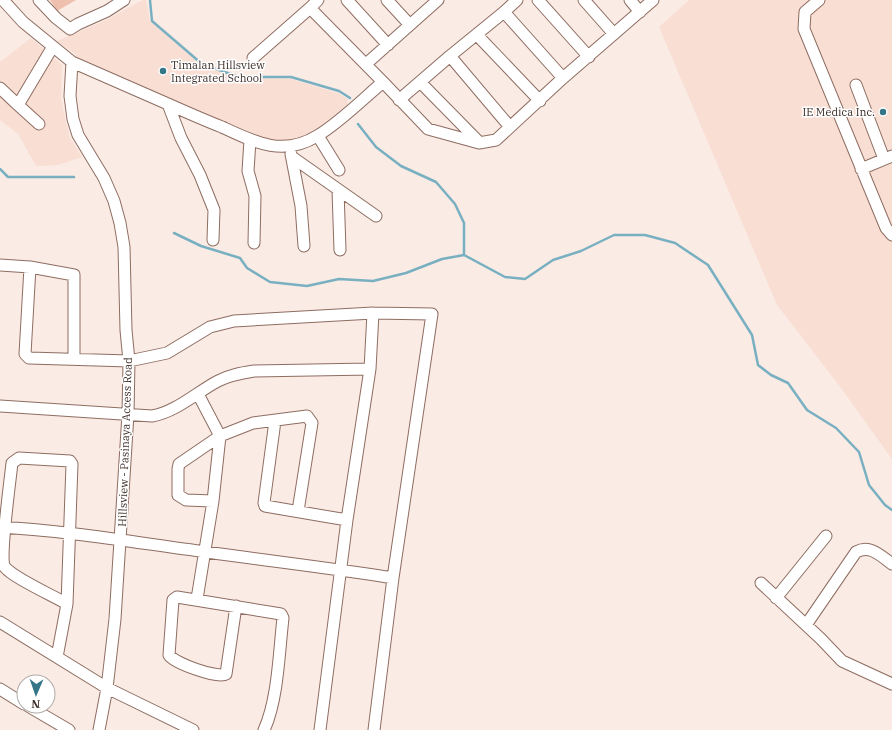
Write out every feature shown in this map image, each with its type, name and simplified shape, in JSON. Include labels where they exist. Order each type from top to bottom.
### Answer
[{"type":"street","points":[[3,0],[23,22],[52,48],[72,62],[265,146],[290,146],[301,144],[318,136],[383,82]]},
{"type":"street","points":[[39,0],[56,18],[70,29],[107,11],[124,0]]},
{"type":"street","points":[[347,0],[388,45]]},
{"type":"street","points":[[387,0],[410,25]]},
{"type":"street","points":[[399,100],[517,0]]},
{"type":"street","points":[[538,0],[589,56]]},
{"type":"street","points":[[584,0],[614,34]]},
{"type":"street","points":[[630,0],[640,12]]},
{"type":"street","points":[[253,58],[314,4],[366,64],[428,129],[479,143],[496,140],[540,101],[563,78],[653,0]]},
{"type":"street","points":[[819,0],[805,12],[804,29],[886,228],[892,235]]},
{"type":"street","points":[[366,64],[410,25],[433,2]]},
{"type":"street","points":[[504,12],[563,78]]},
{"type":"street","points":[[477,35],[540,101]]},
{"type":"street","points":[[18,105],[52,48]]},
{"type":"street","points":[[450,56],[510,127]]},
{"type":"street","name":"Hillsview - Pasinaya Access Road","points":[[72,62],[70,96],[73,119],[78,134],[104,178],[114,201],[120,223],[124,247],[126,330],[129,361],[128,414],[115,619],[108,688],[99,730]]},
{"type":"street","points":[[420,82],[479,143]]},
{"type":"street","points":[[856,85],[888,158],[861,168]]},
{"type":"street","points":[[0,88],[40,124]]},
{"type":"street","points":[[168,104],[181,138],[200,175],[214,210],[213,240]]},
{"type":"street","points":[[318,136],[339,170]]},
{"type":"street","points":[[250,140],[248,171],[255,196],[254,243]]},
{"type":"street","points":[[290,146],[302,206],[304,246]]},
{"type":"street","points":[[292,157],[376,216]]},
{"type":"street","points":[[338,190],[340,250]]},
{"type":"street","points":[[0,265],[30,267],[74,275],[74,359]]},
{"type":"street","points":[[30,267],[24,354],[29,358],[129,361],[167,353],[210,327],[234,321],[373,313],[432,314],[393,578],[374,730]]},
{"type":"street","points":[[320,730],[347,520],[370,368],[373,313]]},
{"type":"street","points":[[0,406],[152,416],[159,415],[226,377],[236,373],[254,371],[370,368]]},
{"type":"street","points":[[197,599],[206,552],[220,436],[198,394]]},
{"type":"street","points":[[213,501],[182,499],[177,490],[178,469],[183,460],[220,436],[253,423],[307,416],[312,423],[298,511]]},
{"type":"street","points":[[275,421],[264,503],[267,508],[298,511],[347,520]]},
{"type":"street","points":[[57,657],[67,604],[73,467],[70,461],[19,458],[12,463],[2,527],[1,560],[4,567],[9,572],[67,604]]},
{"type":"street","points":[[2,527],[121,538],[206,552],[341,569],[393,578]]},
{"type":"street","points":[[776,598],[826,536]]},
{"type":"street","points":[[806,625],[856,552],[862,548],[870,548],[892,564]]},
{"type":"street","points":[[760,583],[806,625],[842,661],[892,684]]},
{"type":"street","points":[[236,606],[226,674],[218,676],[175,661],[169,655],[173,600],[177,597],[197,599],[281,614],[283,616],[270,715],[264,730]]},
{"type":"street","points":[[0,622],[108,688],[193,730]]},
{"type":"street","points":[[0,689],[16,699]]},
{"type":"street","points":[[36,714],[48,725],[69,730]]},
{"type":"shaded area","points":[[50,0],[76,0],[57,11]]},
{"type":"shaded area","name":"Timalan Hillsview Integrated School","points":[[143,0],[146,0],[150,21],[202,65],[239,78],[291,79],[338,93],[347,99],[347,105],[309,136],[279,144],[260,141],[79,60],[74,53],[57,41],[104,21]]},
{"type":"shaded area","points":[[689,0],[892,0],[892,459],[838,384],[777,305],[659,27]]},
{"type":"shaded area","points":[[31,38],[62,65],[61,99],[70,138],[82,157],[58,165],[36,166],[18,134],[0,120],[0,62]]},
{"type":"waterway","points":[[150,0],[152,21],[202,64],[239,77],[291,77],[339,91],[350,98]]},
{"type":"waterway","points":[[358,124],[376,147],[401,166],[436,182],[455,204],[464,223],[464,255]]},
{"type":"waterway","points":[[0,169],[8,177],[74,177]]},
{"type":"waterway","points":[[174,233],[201,246],[240,258],[247,268],[270,282],[307,286],[339,279],[373,281],[406,273],[442,259],[464,255],[505,277],[525,279],[553,260],[581,251],[614,235],[645,235],[675,243],[708,265],[752,335],[758,365],[771,375],[788,383],[807,410],[836,428],[859,452],[869,485],[885,505],[892,510]]},
{"type":"place","name":"Timalan Hillsview Integrated School","points":[[163,71]]},
{"type":"place","name":"IE Medica Inc.","points":[[883,112]]}]
